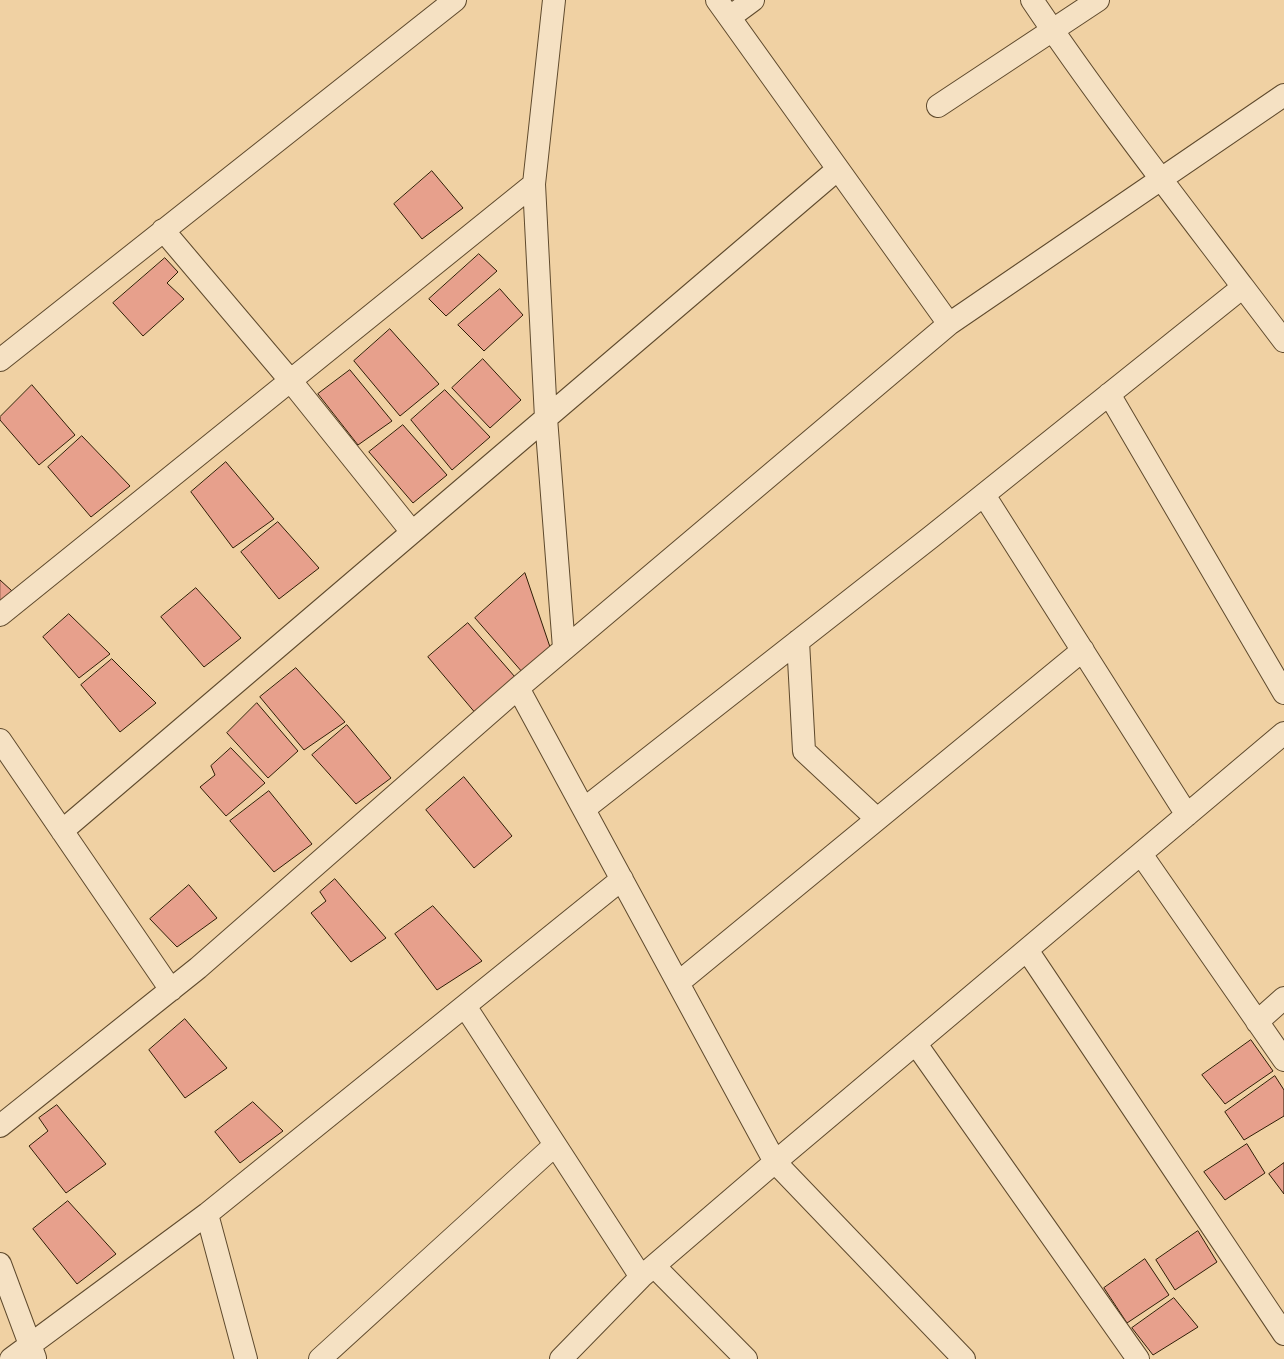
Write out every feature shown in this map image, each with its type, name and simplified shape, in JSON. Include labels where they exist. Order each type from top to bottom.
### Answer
[{"type":"street","points":[[0,360],[455,0]]},
{"type":"street","points":[[554,0],[534,184],[546,418],[564,648]]},
{"type":"street","points":[[753,0],[723,9],[949,324]]},
{"type":"street","points":[[1032,0],[1052,31],[1161,179],[1284,341]]},
{"type":"street","points":[[938,106],[1098,0]]},
{"type":"street","points":[[0,1126],[198,968],[564,648],[949,324],[1284,95]]},
{"type":"street","points":[[62,831],[838,169]]},
{"type":"street","points":[[0,616],[534,184]]},
{"type":"street","points":[[163,230],[290,380],[412,532]]},
{"type":"street","points":[[584,809],[984,495],[1243,287]]},
{"type":"street","points":[[1109,394],[1284,693]]},
{"type":"street","points":[[984,495],[1187,815]]},
{"type":"street","points":[[798,642],[804,751],[877,819]]},
{"type":"street","points":[[678,983],[1083,650]]},
{"type":"street","points":[[518,688],[775,1162],[964,1359]]},
{"type":"street","points":[[561,1359],[647,1272],[775,1162],[1284,733]]},
{"type":"street","points":[[0,740],[171,990]]},
{"type":"street","points":[[1141,854],[1284,1060]]},
{"type":"street","points":[[11,1359],[33,1352],[207,1214],[622,879]]},
{"type":"street","points":[[1027,950],[1284,1334]]},
{"type":"street","points":[[1257,1022],[1284,998]]},
{"type":"street","points":[[465,1006],[555,1145],[647,1272],[746,1359]]},
{"type":"street","points":[[916,1044],[1138,1359]]},
{"type":"street","points":[[320,1359],[555,1145]]},
{"type":"street","points":[[207,1214],[246,1359]]},
{"type":"street","points":[[0,1264],[33,1352]]},
{"type":"building","points":[[432,171],[463,208],[422,239],[394,204]]},
{"type":"building","points":[[479,254],[497,271],[446,316],[429,299]]},
{"type":"building","points":[[165,258],[178,272],[167,283],[184,299],[143,336],[113,303]]},
{"type":"building","points":[[500,289],[523,315],[484,351],[458,325]]},
{"type":"building","points":[[390,329],[439,384],[400,416],[354,361]]},
{"type":"building","points":[[483,359],[521,400],[490,428],[452,388]]},
{"type":"building","points":[[350,370],[392,421],[358,445],[318,394]]},
{"type":"building","points":[[32,385],[75,435],[39,465],[0,420],[0,417]]},
{"type":"building","points":[[445,390],[490,437],[452,470],[411,420]]},
{"type":"building","points":[[403,425],[447,475],[413,503],[369,452]]},
{"type":"building","points":[[82,436],[130,486],[91,517],[48,467]]},
{"type":"building","points":[[226,462],[274,519],[233,548],[191,492]]},
{"type":"building","points":[[278,522],[319,568],[279,599],[241,552]]},
{"type":"building","points":[[525,573],[550,647],[523,673],[475,618]]},
{"type":"building","points":[[0,580],[12,591],[0,602]]},
{"type":"building","points":[[196,588],[241,638],[204,667],[161,617]]},
{"type":"building","points":[[69,614],[110,654],[79,678],[43,637]]},
{"type":"building","points":[[468,623],[515,677],[477,715],[428,657]]},
{"type":"building","points":[[112,659],[156,703],[120,732],[81,685]]},
{"type":"building","points":[[296,668],[345,722],[304,750],[260,697]]},
{"type":"building","points":[[257,703],[298,751],[268,778],[227,733]]},
{"type":"building","points":[[347,725],[391,778],[356,804],[312,755]]},
{"type":"building","points":[[231,748],[265,783],[226,816],[200,787],[215,775],[211,766]]},
{"type":"building","points":[[464,777],[512,836],[474,868],[426,810]]},
{"type":"building","points":[[269,791],[312,844],[274,872],[230,821]]},
{"type":"building","points":[[335,879],[386,938],[351,962],[311,913],[326,901],[320,892]]},
{"type":"building","points":[[189,885],[217,918],[177,947],[150,919]]},
{"type":"building","points":[[433,906],[482,961],[437,990],[395,934]]},
{"type":"building","points":[[185,1019],[227,1068],[185,1098],[149,1050]]},
{"type":"building","points":[[1251,1040],[1273,1071],[1225,1104],[1202,1075]]},
{"type":"building","points":[[1275,1076],[1284,1090],[1284,1116],[1244,1140],[1225,1112]]},
{"type":"building","points":[[253,1102],[283,1131],[240,1163],[215,1132]]},
{"type":"building","points":[[57,1105],[106,1164],[66,1193],[29,1146],[48,1131],[39,1118]]},
{"type":"building","points":[[1247,1144],[1265,1173],[1225,1200],[1204,1172]]},
{"type":"building","points":[[1284,1163],[1284,1194],[1269,1174]]},
{"type":"building","points":[[68,1201],[116,1254],[77,1284],[33,1229]]},
{"type":"building","points":[[1198,1231],[1217,1262],[1175,1290],[1156,1260]]},
{"type":"building","points":[[1145,1259],[1169,1295],[1127,1323],[1104,1288]]},
{"type":"building","points":[[1174,1298],[1198,1327],[1153,1355],[1132,1328]]}]
